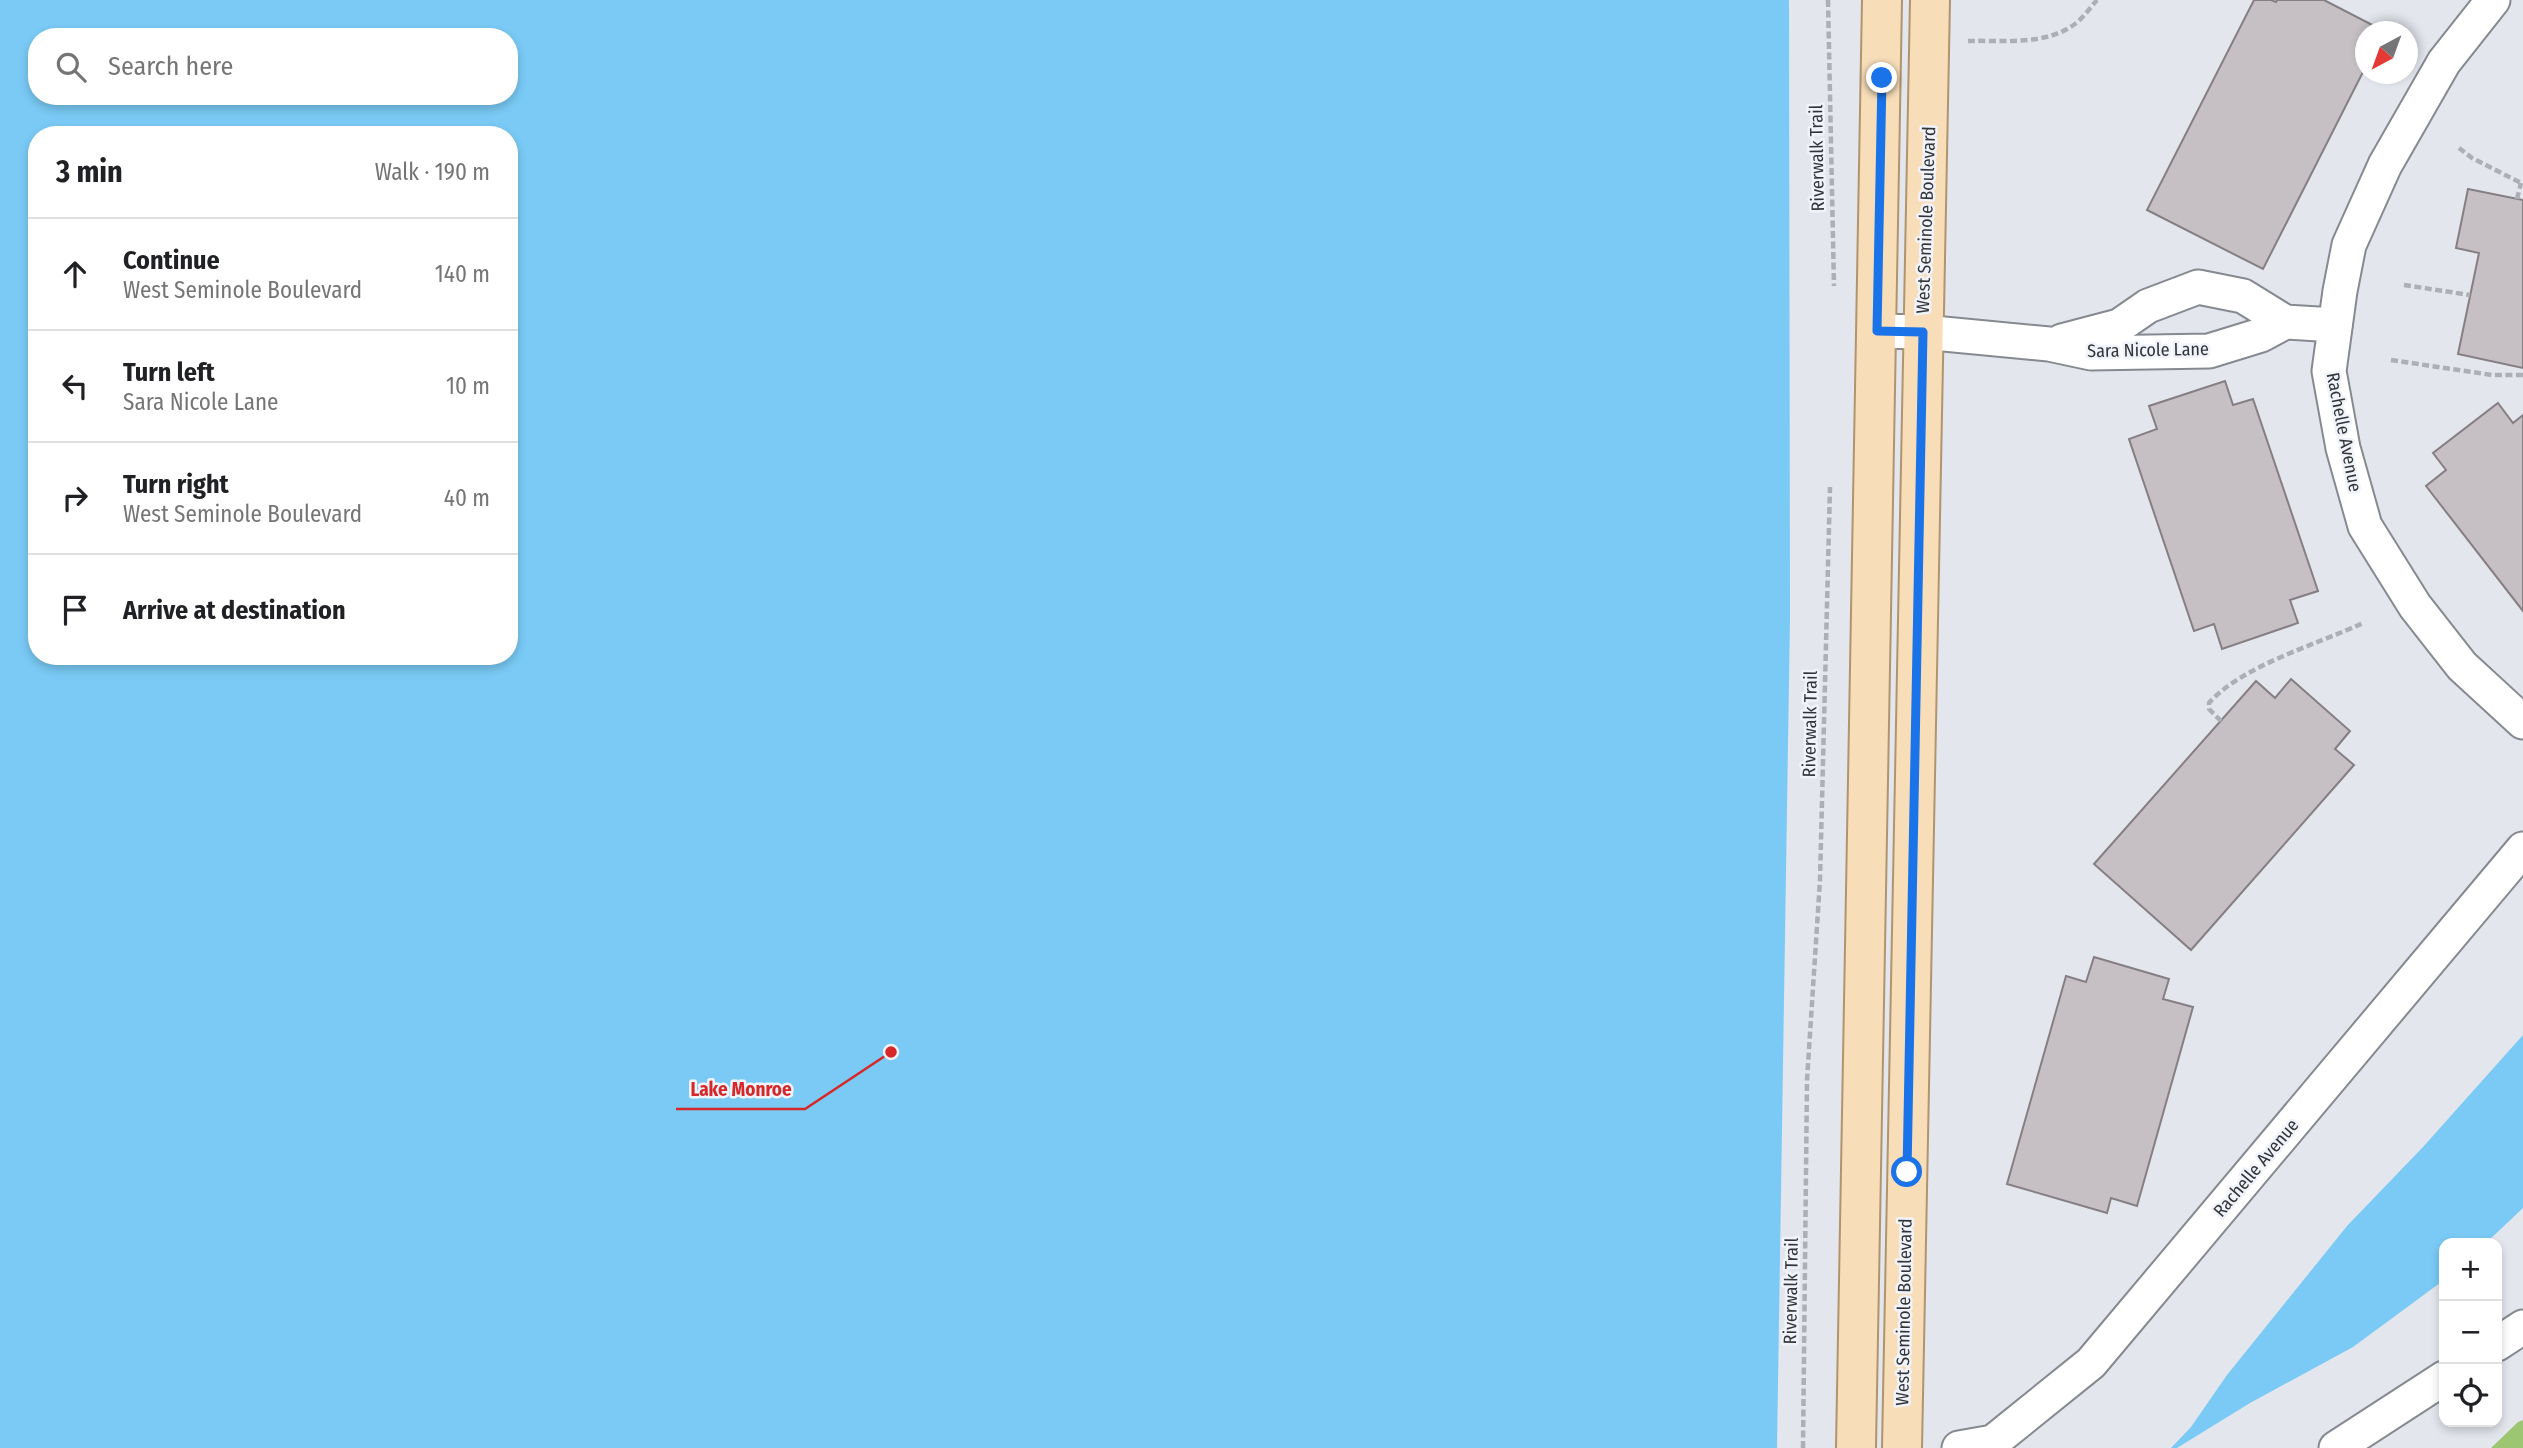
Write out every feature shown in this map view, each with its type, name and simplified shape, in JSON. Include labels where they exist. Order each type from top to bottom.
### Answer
[{"type":"main road","points":[[1856,1448],[1882,0]]},
{"type":"main road","name":"West Seminole Boulevard","points":[[1902,1448],[1930,0]]},
{"type":"street","name":"Rachelle Avenue","points":[[2493,0],[2444,62],[2385,166],[2349,245],[2329,371],[2343,448],[2365,526],[2415,606],[2462,666],[2523,722]]},
{"type":"street","name":"Sara Nicole Lane","points":[[2049,344],[2119,326],[2148,306],[2198,287],[2243,296],[2285,322],[2335,325]]},
{"type":"street","name":"Sara Nicole Lane","points":[[1877,331],[1923,332],[2049,344],[2091,353],[2209,351],[2261,335],[2285,322]]},
{"type":"street","name":"Rachelle Avenue","points":[[1959,1448],[1993,1442],[2091,1363],[2523,849]]},
{"type":"street","points":[[2502,1341],[2523,1327]]},
{"type":"street","points":[[2336,1448],[2439,1381]]},
{"type":"path","name":"Riverwalk Trail","points":[[1828,0],[1834,289]]},
{"type":"path","points":[[1963,41],[2033,39],[2056,34],[2076,24],[2097,0]]},
{"type":"path","points":[[2459,148],[2472,158],[2522,183],[2517,199]]},
{"type":"path","points":[[2404,285],[2470,295]]},
{"type":"path","points":[[2392,360],[2492,376],[2523,375]]},
{"type":"path","name":"Riverwalk Trail","points":[[1803,1448],[1807,1080],[1820,880],[1830,482]]},
{"type":"path","points":[[2221,721],[2209,709],[2209,703],[2250,672],[2363,623]]},
{"type":"green space","points":[[2523,1420],[2523,1448],[2491,1448],[2518,1422]]},
{"type":"water","points":[[0,0],[1789,0],[1790,617],[1777,1448],[0,1448]]},
{"type":"water","points":[[2523,1035],[2523,1208],[2491,1238],[2439,1238],[2439,1284],[2353,1347],[2250,1403],[2177,1448],[2171,1448],[2191,1427],[2227,1375],[2347,1226],[2423,1147]]},
{"type":"building","points":[[2254,0],[2324,0],[2365,21],[2355,21],[2357,84],[2263,269],[2147,210]]},
{"type":"building","points":[[2468,189],[2523,200],[2523,368],[2458,354],[2479,253],[2456,248]]},
{"type":"building","points":[[2225,381],[2233,405],[2253,399],[2318,591],[2290,600],[2298,623],[2222,649],[2214,624],[2194,631],[2129,439],[2157,429],[2149,406]]},
{"type":"building","points":[[2498,403],[2513,423],[2523,415],[2523,611],[2426,486],[2446,470],[2433,453]]},
{"type":"building","points":[[2291,679],[2350,731],[2335,749],[2354,765],[2191,950],[2094,864],[2256,681],[2275,698]]},
{"type":"building","points":[[2094,957],[2169,979],[2163,999],[2193,1007],[2137,1206],[2111,1198],[2107,1213],[2007,1184],[2066,976],[2086,982]]},
{"type":"place","name":"Lake Monroe","points":[[891,1052]]},
{"type":"route","points":[[1882,78],[1877,331],[1923,332],[1907,1172]]}]
